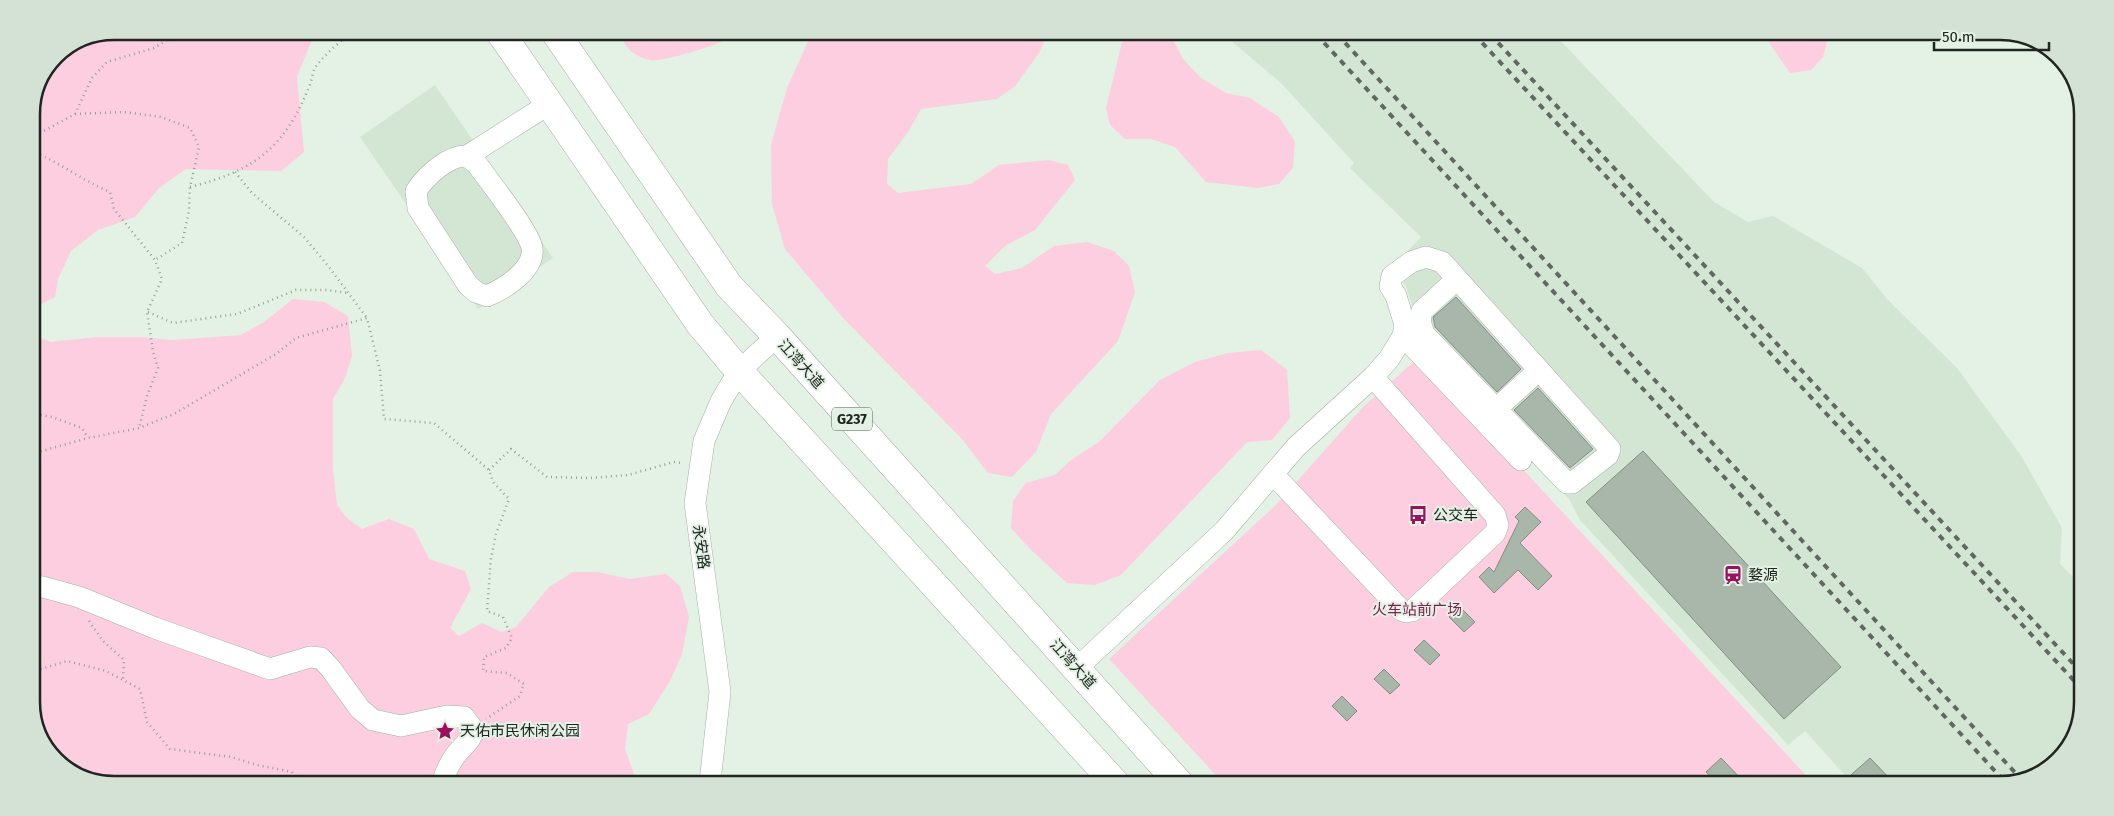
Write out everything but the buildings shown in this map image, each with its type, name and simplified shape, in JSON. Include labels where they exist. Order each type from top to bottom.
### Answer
[{"type":"highway","points":[[505,40],[700,324],[739,371],[1109,776]]},
{"type":"highway","name":"江湾大道","points":[[560,40],[729,286],[1077,668],[1173,776]]},
{"type":"street","points":[[467,156],[477,164],[521,226],[532,248],[531,259],[526,269],[497,292],[487,296],[476,292],[468,285],[418,208],[415,199],[416,191],[423,180],[452,160],[460,156],[467,156],[549,104]]},
{"type":"street","points":[[1077,668],[1224,532],[1296,448],[1373,377],[1389,359],[1402,336],[1405,325],[1396,296],[1390,286],[1392,276],[1410,262],[1426,257],[1442,262],[1610,449],[1608,455],[1578,479],[1572,483],[1567,483],[1424,334],[1420,321],[1422,311],[1457,279]]},
{"type":"street","name":"永安路","points":[[711,776],[720,692],[694,503],[704,441],[721,401],[739,371],[776,336]]},
{"type":"street","points":[[1402,336],[1521,460]]},
{"type":"street","points":[[1496,409],[1539,370]]},
{"type":"street","points":[[1273,474],[1401,610],[1406,612],[1412,611],[1495,534],[1498,525],[1495,515],[1373,377]]},
{"type":"street","points":[[40,587],[79,597],[155,628],[270,669],[310,657],[321,658],[332,669],[360,709],[373,720],[401,726],[447,716],[464,717],[474,729],[472,738],[460,749],[444,776]]},
{"type":"path","points":[[75,114],[92,78],[107,62],[154,48],[167,40]]},
{"type":"path","points":[[190,187],[218,180],[222,175],[235,172],[268,153],[292,122],[310,86],[315,68],[341,40]]},
{"type":"path","points":[[40,133],[75,114],[124,112],[161,117],[190,128],[199,147],[190,187],[189,210],[182,243],[155,260]]},
{"type":"path","points":[[40,154],[50,158],[86,182],[110,192],[114,209],[155,260],[162,279],[147,312],[153,351],[158,368],[147,396],[139,428]]},
{"type":"path","points":[[235,172],[252,193],[304,237],[367,318],[380,371],[384,418],[434,422],[489,470],[494,482],[509,499],[496,534],[491,558],[487,611],[503,617],[512,638],[506,648],[484,657],[483,671],[507,673],[524,684],[520,696],[500,708],[474,729]]},
{"type":"path","points":[[147,312],[173,323],[237,314],[296,290],[327,290],[348,293]]},
{"type":"path","points":[[40,451],[88,438],[139,428],[182,410],[276,354],[296,338],[367,318]]},
{"type":"path","points":[[40,415],[82,428],[88,438]]},
{"type":"path","points":[[489,470],[511,449],[547,477],[590,478],[628,475],[674,462],[700,466]]},
{"type":"path","points":[[79,597],[88,618],[103,641],[124,660],[123,680]]},
{"type":"path","points":[[40,670],[68,661],[106,670],[140,689],[146,722],[170,749],[231,757],[257,765],[292,772],[294,776]]},
{"type":"shaded area","points":[[1230,40],[1560,40],[1714,202],[1748,222],[1773,216],[1862,268],[1888,300],[1957,368],[2022,457],[2062,528],[2060,564],[2074,578],[2074,702],[2070,726],[2059,747],[2045,761],[2033,768],[2010,775],[1846,776],[1805,731],[1788,745],[1580,520],[1569,499],[1415,336],[1415,313],[1397,262],[1421,237],[1350,168],[1354,163],[1281,83]]},
{"type":"shaded area","points":[[435,85],[553,258],[478,309],[360,137]]},
{"type":"green space","points":[[312,40],[297,77],[304,152],[281,171],[186,169],[159,188],[135,217],[98,230],[71,251],[58,279],[55,297],[40,304],[40,114],[41,99],[46,85],[52,73],[62,62],[73,52],[99,41]]},
{"type":"green space","points":[[623,40],[724,40],[681,55],[657,60],[645,59],[635,54],[630,51]]},
{"type":"green space","points":[[809,40],[1045,40],[1039,53],[1015,86],[997,99],[921,109],[908,132],[888,159],[887,184],[898,193],[971,184],[999,165],[1049,160],[1068,165],[1075,180],[1035,230],[1005,246],[985,266],[995,274],[1022,268],[1054,246],[1087,242],[1114,251],[1129,266],[1135,292],[1118,341],[1051,414],[1036,452],[1012,477],[988,473],[962,439],[845,320],[785,249],[772,204],[771,145],[787,88]]},
{"type":"green space","points":[[1123,40],[1173,40],[1183,59],[1201,78],[1226,93],[1250,98],[1279,117],[1295,142],[1293,168],[1279,184],[1258,188],[1206,182],[1175,147],[1151,139],[1125,139],[1110,125],[1106,108]]},
{"type":"green space","points":[[1767,40],[1828,40],[1823,57],[1811,70],[1790,73]]},
{"type":"green space","points":[[293,299],[324,302],[348,316],[352,356],[345,378],[333,399],[333,469],[337,505],[347,518],[362,529],[389,519],[414,529],[429,559],[465,571],[471,589],[450,628],[459,636],[482,623],[502,632],[516,627],[549,587],[573,572],[598,572],[629,579],[666,574],[680,586],[689,617],[682,654],[670,681],[649,714],[628,724],[625,749],[635,776],[114,776],[90,772],[81,768],[69,761],[55,747],[46,731],[40,707],[40,338],[51,342],[97,337],[140,337],[173,340],[241,335],[264,322]]},
{"type":"green space","points":[[1261,350],[1287,370],[1290,418],[1272,440],[1247,442],[1121,575],[1095,585],[1067,583],[1031,550],[1011,528],[1013,501],[1026,483],[1055,475],[1071,460],[1099,442],[1160,380],[1195,362],[1228,353]]},
{"type":"green space","name":"火车站前广场","points":[[1419,357],[1807,776],[1217,776],[1109,659],[1277,504],[1363,407]]},
{"type":"railway","points":[[1322,40],[2000,776]]},
{"type":"railway","points":[[1343,40],[2016,774]]},
{"type":"railway","points":[[1480,40],[2074,681]]},
{"type":"railway","points":[[1496,40],[2074,665]]},
{"type":"place","name":"公交车","points":[[1418,515]]},
{"type":"place","name":"婺源","points":[[1733,575]]},
{"type":"place","name":"天佑市民休闲公园","points":[[445,731]]}]
